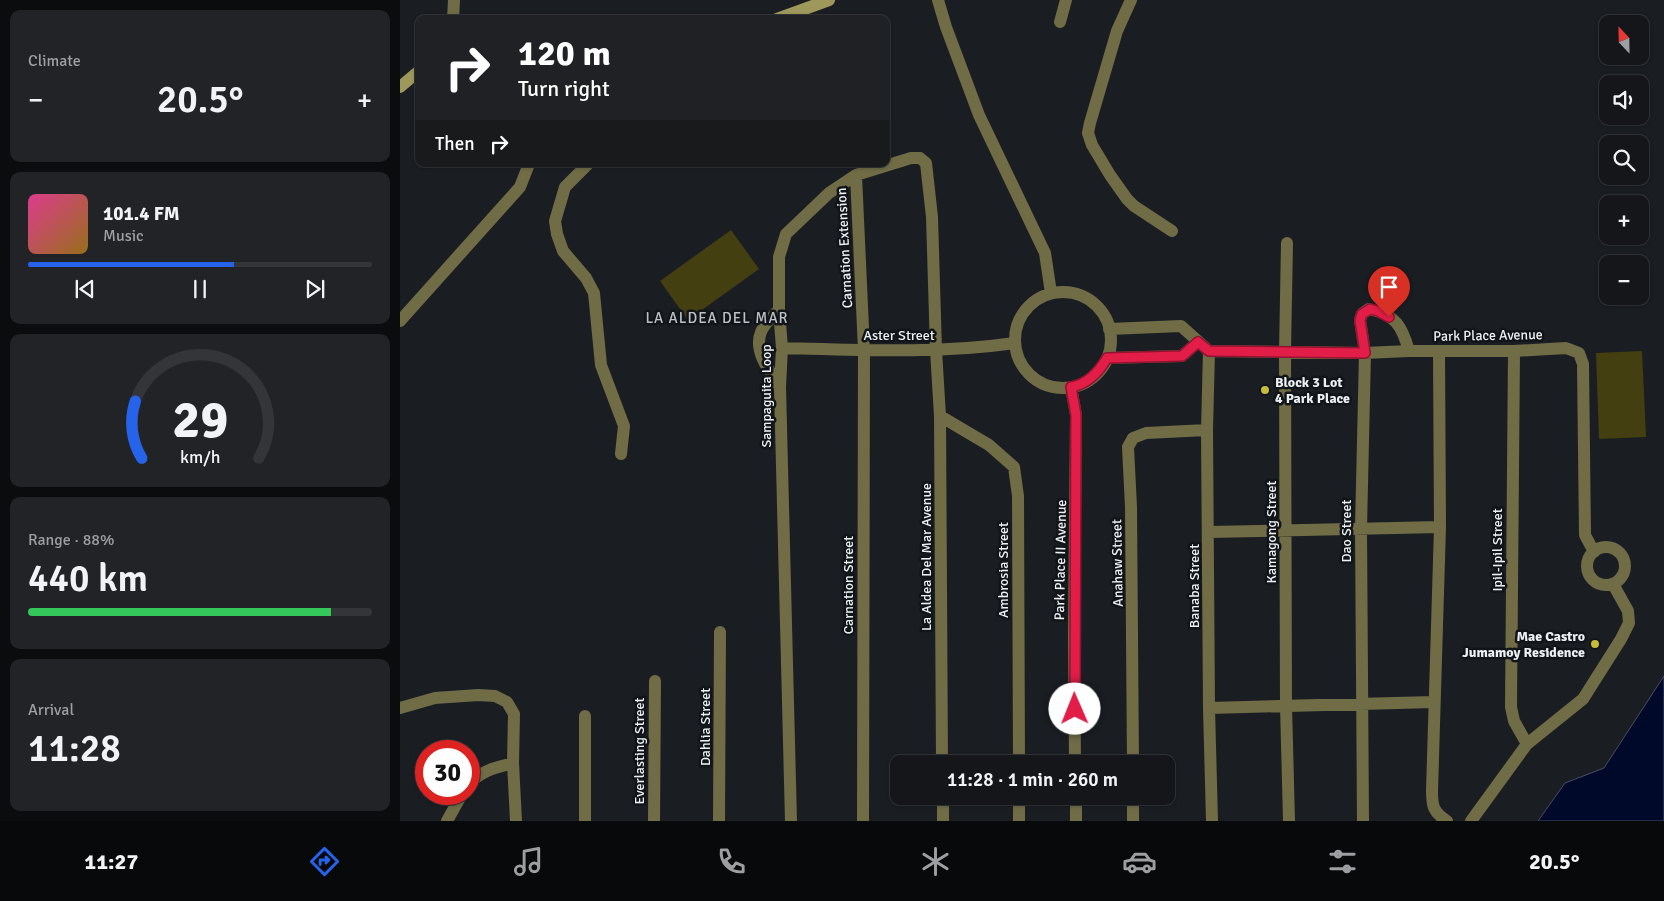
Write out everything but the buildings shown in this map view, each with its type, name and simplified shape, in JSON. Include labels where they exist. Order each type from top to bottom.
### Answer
[{"type":"street","points":[[453,15],[454,0]]},
{"type":"street","points":[[788,15],[829,0]]},
{"type":"street","points":[[938,0],[946,27],[979,115],[1045,253],[1051,293]]},
{"type":"street","points":[[1060,22],[1066,0]]},
{"type":"street","points":[[1131,0],[1117,32],[1088,133],[1096,152],[1127,199],[1134,206],[1172,231]]},
{"type":"street","points":[[400,87],[415,74]]},
{"type":"street","name":"Sampaguita Loop","points":[[890,164],[911,158],[920,158],[926,163],[932,217],[936,350]]},
{"type":"street","points":[[400,321],[520,187],[528,167]]},
{"type":"street","points":[[585,167],[565,187],[555,221],[563,251],[586,278],[594,293],[600,365],[624,426],[621,454]]},
{"type":"street","name":"Sampaguita Loop","points":[[791,821],[780,387],[782,348],[779,310],[779,257],[786,234],[829,193],[856,174],[880,167]]},
{"type":"street","name":"Carnation Extension","points":[[856,174],[864,350]]},
{"type":"street","name":"Kamagong Street","points":[[1287,243],[1285,352],[1286,706],[1289,821]]},
{"type":"street","points":[[1066,292],[1081,296],[1094,304],[1104,315],[1109,329],[1111,344],[1107,358],[1100,370],[1090,380],[1077,386],[1051,387],[1039,382],[1029,375],[1021,365],[1016,354],[1014,338],[1018,323],[1025,310],[1037,300],[1051,293],[1066,292]]},
{"type":"street","name":"Dao Street","points":[[1363,821],[1361,529],[1365,353],[1360,320],[1362,314],[1370,309],[1378,311],[1398,323],[1403,331],[1409,351]]},
{"type":"street","points":[[779,310],[761,331],[759,346],[766,364],[780,387]]},
{"type":"street","points":[[1109,329],[1181,326],[1209,351]]},
{"type":"street","points":[[1107,358],[1182,356],[1198,342]]},
{"type":"street","name":"Aster Street","points":[[782,348],[936,350],[975,349],[1015,343]]},
{"type":"street","name":"Park Place Avenue","points":[[1209,351],[1365,353],[1514,351],[1566,348],[1579,353],[1583,364],[1584,534],[1594,552]]},
{"type":"street","name":"Carnation Street","points":[[863,821],[864,350]]},
{"type":"street","name":"La Aldea Del Mar Avenue","points":[[936,350],[940,416],[942,755]]},
{"type":"street","name":"Banaba Street","points":[[1209,351],[1207,430],[1212,821]]},
{"type":"street","points":[[1439,351],[1440,527],[1432,806],[1439,816],[1447,821]]},
{"type":"street","name":"Ipil-Ipil Street","points":[[1514,351],[1511,707],[1514,721],[1527,744]]},
{"type":"street","name":"Park Place II Avenue","points":[[1071,387],[1076,415],[1075,755]]},
{"type":"street","name":"Ambrosia Street","points":[[940,416],[989,445],[1014,467],[1018,496],[1019,755]]},
{"type":"street","name":"Anahaw Street","points":[[1133,755],[1132,507],[1128,447],[1133,438],[1146,433],[1207,430]]},
{"type":"street","points":[[1209,532],[1440,527]]},
{"type":"street","points":[[1609,547],[1622,556],[1624,572],[1618,581],[1613,584],[1601,585],[1591,578],[1587,567],[1590,556],[1594,552],[1598,548],[1609,547]]},
{"type":"street","points":[[1471,821],[1527,744],[1583,699],[1625,631],[1629,623],[1628,611],[1613,584]]},
{"type":"street","name":"Dahlia Street","points":[[719,821],[720,632]]},
{"type":"street","name":"Everlasting Street","points":[[654,821],[655,681]]},
{"type":"street","points":[[400,708],[435,698],[478,695],[496,696],[508,702],[514,714],[513,762],[516,821]]},
{"type":"street","points":[[1210,708],[1434,702]]},
{"type":"street","points":[[585,716],[585,821]]},
{"type":"street","points":[[480,775],[513,762]]},
{"type":"street","points":[[447,821],[456,805]]},
{"type":"street","points":[[943,805],[943,821]]},
{"type":"street","points":[[1019,805],[1019,821]]},
{"type":"street","points":[[1076,805],[1076,821]]},
{"type":"street","points":[[1133,805],[1133,821]]},
{"type":"shaded area","points":[[731,230],[759,269],[688,320],[660,281]]},
{"type":"shaded area","points":[[1642,351],[1646,437],[1599,439],[1596,353]]},
{"type":"water","points":[[1664,676],[1664,821],[1538,821],[1565,783],[1604,768]]},
{"type":"place","name":"Block 3 Lot 4 Park Place","points":[[1265,390]]},
{"type":"place","name":"Mae Castro Jumamoy Residence","points":[[1595,644]]},
{"type":"district","name":"LA ALDEA DEL MAR","points":[[717,318]]},
{"type":"route","points":[[1075,709],[1076,415],[1071,387],[1090,380],[1100,370],[1107,358],[1182,356],[1198,342],[1209,351],[1365,353],[1360,320],[1362,314],[1370,309],[1389,317]]}]
